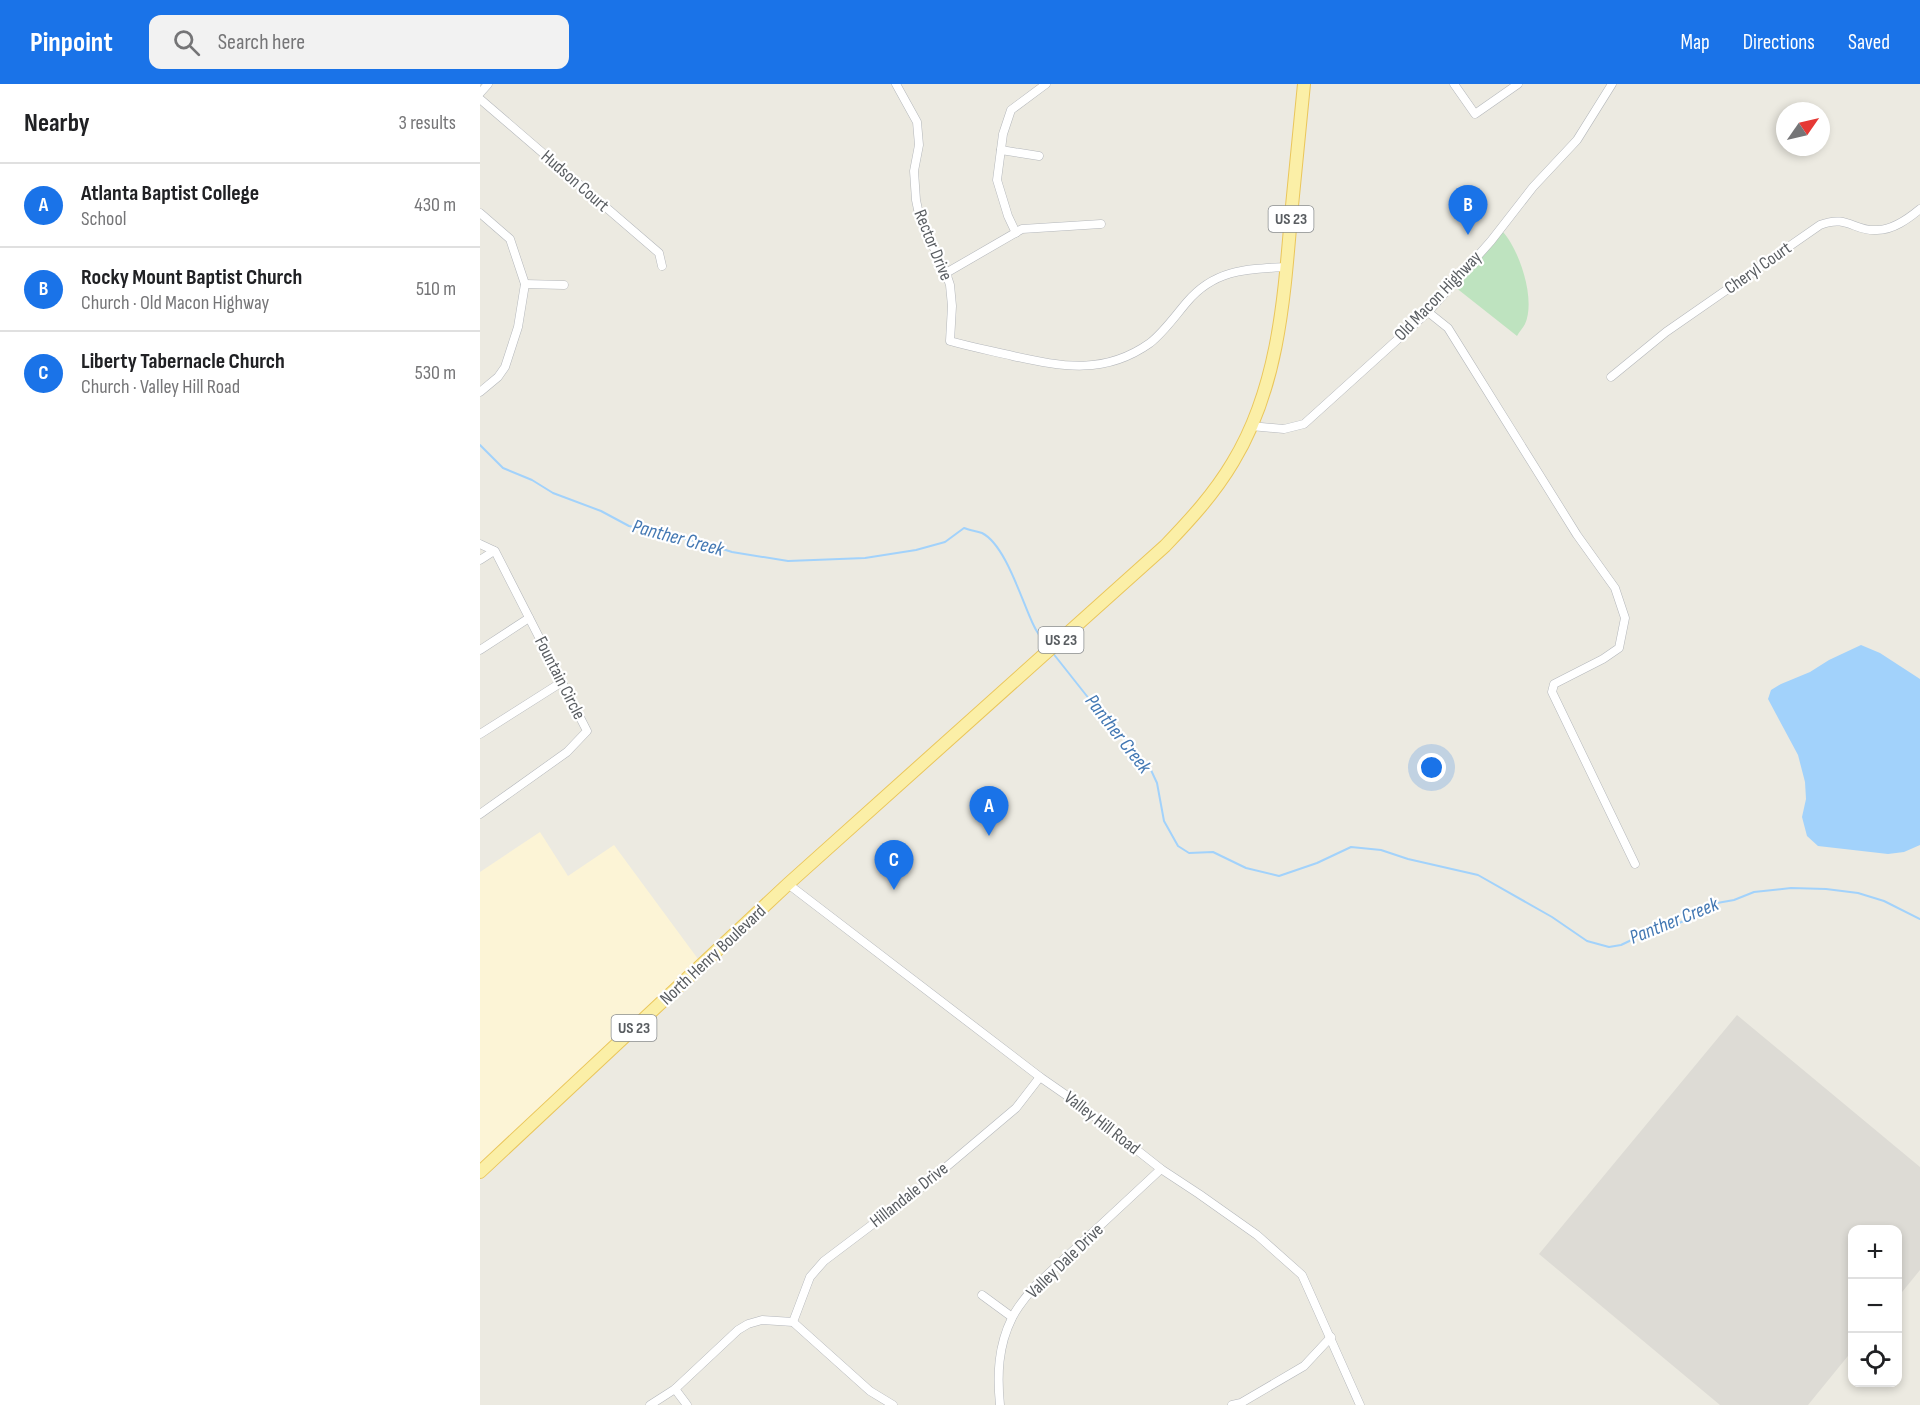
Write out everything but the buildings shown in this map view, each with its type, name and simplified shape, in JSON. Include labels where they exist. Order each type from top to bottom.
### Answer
[{"type":"main road","name":"US 23","points":[[788,884],[1165,546],[1203,506],[1219,485],[1235,460],[1251,426],[1266,388],[1275,353],[1287,267],[1304,84]]},
{"type":"main road","name":"North Henry Boulevard","points":[[480,1172],[788,884]]},
{"type":"street","points":[[480,97],[488,84]]},
{"type":"street","name":"Rector Drive","points":[[896,84],[917,123],[919,145],[914,171],[916,200],[920,219],[946,273],[952,306],[951,340],[1054,365],[1096,365],[1135,352],[1152,341],[1201,288],[1218,278],[1245,269],[1287,267]]},
{"type":"street","points":[[1016,232],[1008,216],[997,180],[1003,134],[1011,110],[1046,84]]},
{"type":"street","points":[[1454,84],[1474,114],[1518,84]]},
{"type":"street","name":"Old Macon Highway","points":[[1251,426],[1284,429],[1304,424],[1428,312],[1491,241],[1533,187],[1577,140],[1612,84]]},
{"type":"street","name":"Hudson Court","points":[[480,97],[658,253],[662,266]]},
{"type":"street","points":[[1001,150],[1039,156]]},
{"type":"street","name":"Cheryl Court","points":[[1611,377],[1666,332],[1820,225],[1841,221],[1861,228],[1877,230],[1902,223],[1920,209]]},
{"type":"street","points":[[480,213],[510,239],[525,284],[518,327],[505,367],[498,377],[480,392]]},
{"type":"street","points":[[946,273],[1022,229],[1101,224]]},
{"type":"street","points":[[525,284],[564,285]]},
{"type":"street","points":[[1428,312],[1448,328],[1577,535],[1615,588],[1625,618],[1619,648],[1603,659],[1554,684],[1552,692],[1635,864]]},
{"type":"street","points":[[480,544],[494,551]]},
{"type":"street","points":[[480,560],[494,551]]},
{"type":"street","name":"Fountain Circle","points":[[480,813],[567,752],[587,731],[494,551]]},
{"type":"street","points":[[480,650],[529,618]]},
{"type":"street","points":[[480,734],[562,682]]},
{"type":"street","name":"Valley Hill Road","points":[[788,884],[1076,1102],[1161,1170],[1257,1235],[1302,1275],[1360,1405]]},
{"type":"street","name":"Hillandale Drive","points":[[793,1322],[810,1277],[824,1261],[926,1184],[1016,1108],[1040,1077]]},
{"type":"street","name":"Valley Dale Drive","points":[[1000,1405],[998,1361],[1012,1317],[1034,1287],[1161,1170]]},
{"type":"street","points":[[982,1295],[1012,1317]]},
{"type":"street","points":[[650,1405],[675,1389],[724,1342],[748,1324],[762,1320],[793,1322],[870,1391],[893,1405]]},
{"type":"street","points":[[1232,1405],[1241,1403],[1304,1366],[1331,1338]]},
{"type":"street","points":[[675,1389],[687,1405]]},
{"type":"shaded area","points":[[540,832],[568,876],[614,845],[698,959],[480,1171],[480,872]]},
{"type":"shaded area","points":[[1737,1015],[1920,1167],[1920,1270],[1902,1292],[1902,1225],[1848,1225],[1848,1356],[1808,1405],[1720,1405],[1539,1254]]},
{"type":"green space","points":[[1503,232],[1520,263],[1529,302],[1525,324],[1517,336],[1455,287]]},
{"type":"water","points":[[1861,645],[1880,653],[1920,679],[1920,845],[1904,852],[1888,854],[1818,846],[1807,836],[1802,817],[1806,799],[1805,782],[1798,755],[1768,699],[1771,690],[1781,684],[1810,672]]},
{"type":"waterway","name":"Panther Creek","points":[[480,445],[503,468],[532,480],[553,493],[601,511],[629,526],[732,552],[788,561],[865,558],[916,550],[945,542],[964,528],[982,533],[991,539],[1006,561],[1035,629],[1047,645]]},
{"type":"waterway","name":"Panther Creek","points":[[1052,652],[1090,700],[1150,768],[1157,783],[1164,821],[1178,846],[1189,853],[1213,852],[1246,868],[1279,876],[1317,863],[1351,847],[1381,850],[1408,859],[1478,875],[1552,917],[1587,941],[1609,947],[1621,945],[1693,917],[1706,905],[1734,900],[1754,892],[1791,888],[1858,893],[1884,901],[1920,919]]},
{"type":"place","name":"Rocky Mount Baptist Church","points":[[1468,235]]},
{"type":"place","name":"Atlanta Baptist College","points":[[989,836]]},
{"type":"place","name":"Liberty Tabernacle Church","points":[[894,890]]}]
